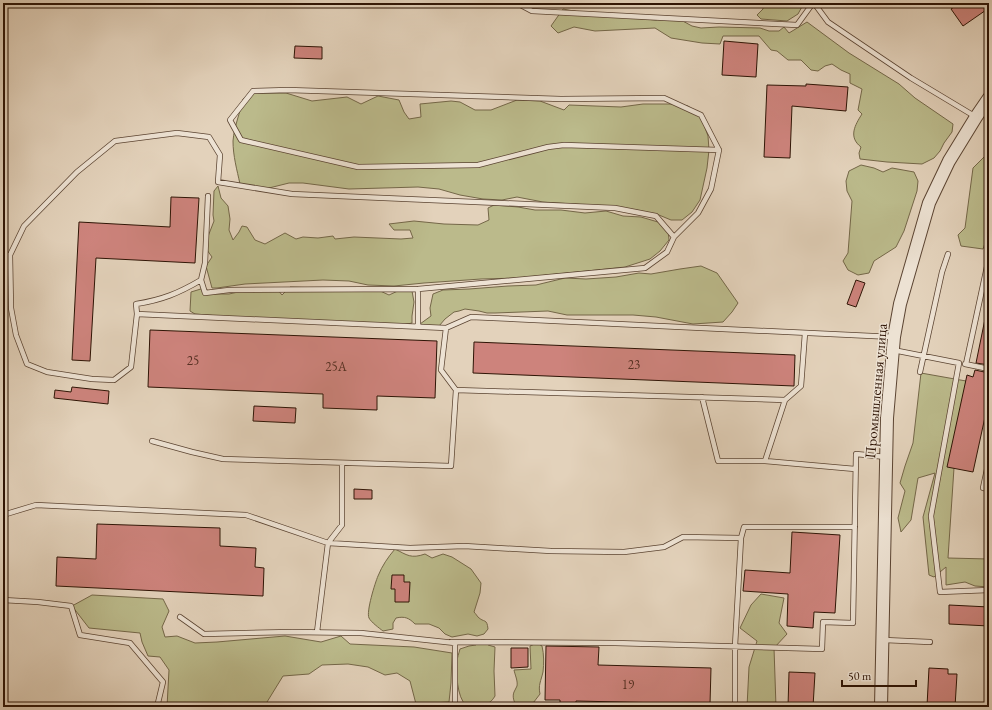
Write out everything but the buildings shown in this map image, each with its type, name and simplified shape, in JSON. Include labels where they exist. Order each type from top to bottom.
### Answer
[{"type":"street","name":"Промышленная улица","points":[[881,707],[887,418],[894,337],[900,304],[930,203],[949,161],[989,98]]},
{"type":"lane","points":[[517,3],[532,11],[797,25],[814,3],[828,22],[911,78],[976,117]]},
{"type":"lane","points":[[208,196],[205,264],[201,280],[205,293],[229,290],[418,289],[645,268],[667,252],[674,237],[698,213],[711,189],[719,150],[701,115],[664,98],[561,99],[288,90],[253,91],[230,120],[241,140],[358,167],[478,165],[548,147],[564,145],[719,150]]},
{"type":"lane","points":[[201,280],[177,293],[153,301],[136,304],[137,314],[131,367],[114,380],[92,379],[47,372],[27,364],[16,335],[11,308],[10,255],[24,226],[77,172],[115,141],[178,133],[209,136],[220,155],[218,182],[292,194],[615,208],[656,216],[674,237]]},
{"type":"lane","points":[[920,372],[942,272],[948,254]]},
{"type":"lane","points":[[3,256],[10,255]]},
{"type":"lane","points":[[966,364],[988,262]]},
{"type":"lane","points":[[418,289],[418,326]]},
{"type":"lane","points":[[137,314],[446,328],[471,317],[894,337]]},
{"type":"lane","points":[[152,441],[223,459],[450,466],[456,390],[441,370],[446,328]]},
{"type":"lane","points":[[764,462],[785,400],[801,386],[805,333]]},
{"type":"lane","points":[[893,350],[989,369]]},
{"type":"lane","points":[[959,363],[931,516],[940,592],[989,590]]},
{"type":"lane","points":[[456,390],[785,400]]},
{"type":"lane","points":[[702,397],[718,461],[764,462],[855,469]]},
{"type":"lane","points":[[180,618],[204,634],[318,632],[361,633],[451,642],[615,643],[822,649],[823,622],[853,623],[856,454],[886,457]]},
{"type":"lane","points":[[989,460],[983,488],[989,489]]},
{"type":"lane","points":[[318,632],[328,543],[342,525],[342,463]]},
{"type":"lane","points":[[3,515],[36,506],[246,515],[328,543],[410,548],[464,546],[550,551],[624,552],[664,547],[683,537],[741,538]]},
{"type":"lane","points":[[735,707],[735,646],[741,538],[744,527],[855,528]]},
{"type":"lane","points":[[3,600],[71,606],[80,635],[130,642],[163,682],[157,707]]},
{"type":"lane","points":[[882,640],[930,642]]},
{"type":"lane","points":[[451,642],[455,643],[455,707]]},
{"type":"shaded area","points":[[763,3],[804,3],[798,14],[787,21],[761,19],[757,15],[763,9]]},
{"type":"shaded area","points":[[563,9],[590,14],[656,20],[666,16],[679,19],[692,26],[701,28],[760,28],[769,31],[779,31],[784,27],[789,33],[807,22],[849,53],[899,84],[915,98],[953,124],[952,132],[934,158],[922,164],[860,159],[859,153],[861,147],[855,139],[854,131],[862,114],[858,110],[862,89],[850,83],[850,74],[832,64],[825,66],[818,71],[811,70],[801,60],[788,60],[777,51],[771,50],[759,36],[723,36],[720,44],[671,38],[655,28],[595,31],[574,27],[558,33],[551,26]]},
{"type":"shaded area","points":[[254,93],[286,93],[312,101],[347,97],[361,104],[378,96],[399,100],[409,119],[421,117],[420,104],[451,101],[460,102],[475,110],[491,110],[517,100],[540,101],[564,110],[569,105],[621,107],[643,104],[672,104],[688,106],[698,114],[708,136],[709,150],[707,168],[700,200],[692,212],[682,220],[671,220],[659,215],[636,210],[543,202],[517,197],[502,200],[483,199],[439,189],[418,187],[349,189],[303,183],[289,183],[261,190],[240,184],[233,147],[235,130],[243,99]]},
{"type":"shaded area","points":[[989,152],[989,231],[983,249],[961,246],[958,235],[965,228],[973,168]]},
{"type":"shaded area","points":[[861,165],[883,172],[892,168],[914,172],[918,181],[917,191],[904,231],[896,247],[874,261],[869,273],[858,275],[848,270],[843,261],[848,253],[852,201],[847,191],[846,181],[849,171]]},
{"type":"shaded area","points":[[218,186],[221,198],[228,206],[230,219],[229,230],[233,240],[242,226],[247,227],[255,240],[265,244],[285,233],[296,239],[303,237],[318,238],[333,236],[335,239],[354,237],[401,239],[413,238],[410,230],[394,230],[389,224],[414,221],[478,225],[489,220],[488,208],[494,205],[535,210],[561,210],[585,213],[606,211],[623,216],[641,217],[658,222],[668,229],[669,240],[660,251],[650,259],[625,267],[518,278],[481,279],[394,286],[323,280],[245,284],[212,288],[206,266],[212,257],[207,250],[207,239],[214,221],[214,191]]},
{"type":"shaded area","points":[[701,266],[717,273],[738,303],[723,322],[693,324],[656,317],[633,315],[567,315],[548,311],[487,313],[465,309],[454,312],[439,326],[427,326],[420,324],[431,316],[430,308],[433,294],[443,290],[536,285],[565,278],[586,279],[616,277],[639,273],[651,274]]},
{"type":"shaded area","points":[[290,287],[378,290],[389,295],[400,290],[412,291],[414,302],[412,323],[402,325],[218,316],[195,314],[190,311],[191,292],[204,288],[214,294],[229,294],[252,289],[277,289],[282,295]]},
{"type":"shaded area","points":[[921,373],[966,381],[954,468],[948,558],[989,559],[989,587],[975,586],[965,582],[946,585],[946,567],[934,577],[929,575],[923,517],[935,473],[918,478],[911,520],[901,532],[898,518],[905,491],[900,483],[913,443]]},
{"type":"shaded area","points":[[395,549],[406,555],[416,556],[425,554],[432,558],[443,554],[452,557],[471,569],[481,583],[480,593],[474,612],[480,619],[487,623],[488,629],[484,634],[477,636],[468,634],[452,637],[445,634],[439,628],[429,624],[415,624],[404,617],[396,618],[393,623],[393,629],[383,631],[373,623],[368,615],[373,591],[381,569]]},
{"type":"shaded area","points":[[761,594],[784,598],[779,623],[787,634],[774,648],[776,707],[747,707],[749,667],[757,641],[740,628],[751,605]]},
{"type":"shaded area","points":[[92,595],[163,599],[169,611],[162,627],[165,637],[177,636],[195,643],[285,636],[321,642],[341,636],[350,644],[414,647],[452,653],[449,702],[416,704],[410,681],[397,673],[385,675],[368,667],[348,664],[322,665],[309,674],[283,676],[267,702],[266,707],[167,707],[169,670],[160,657],[148,656],[140,633],[89,628],[72,606]]},
{"type":"shaded area","points":[[481,640],[485,640],[488,645],[495,647],[495,696],[489,703],[486,704],[479,706],[466,705],[463,702],[459,691],[457,660],[460,649],[476,645]]},
{"type":"shaded area","points":[[537,643],[542,646],[544,662],[539,691],[540,694],[530,707],[518,707],[513,698],[513,694],[517,686],[514,670],[531,669],[530,646]]}]
